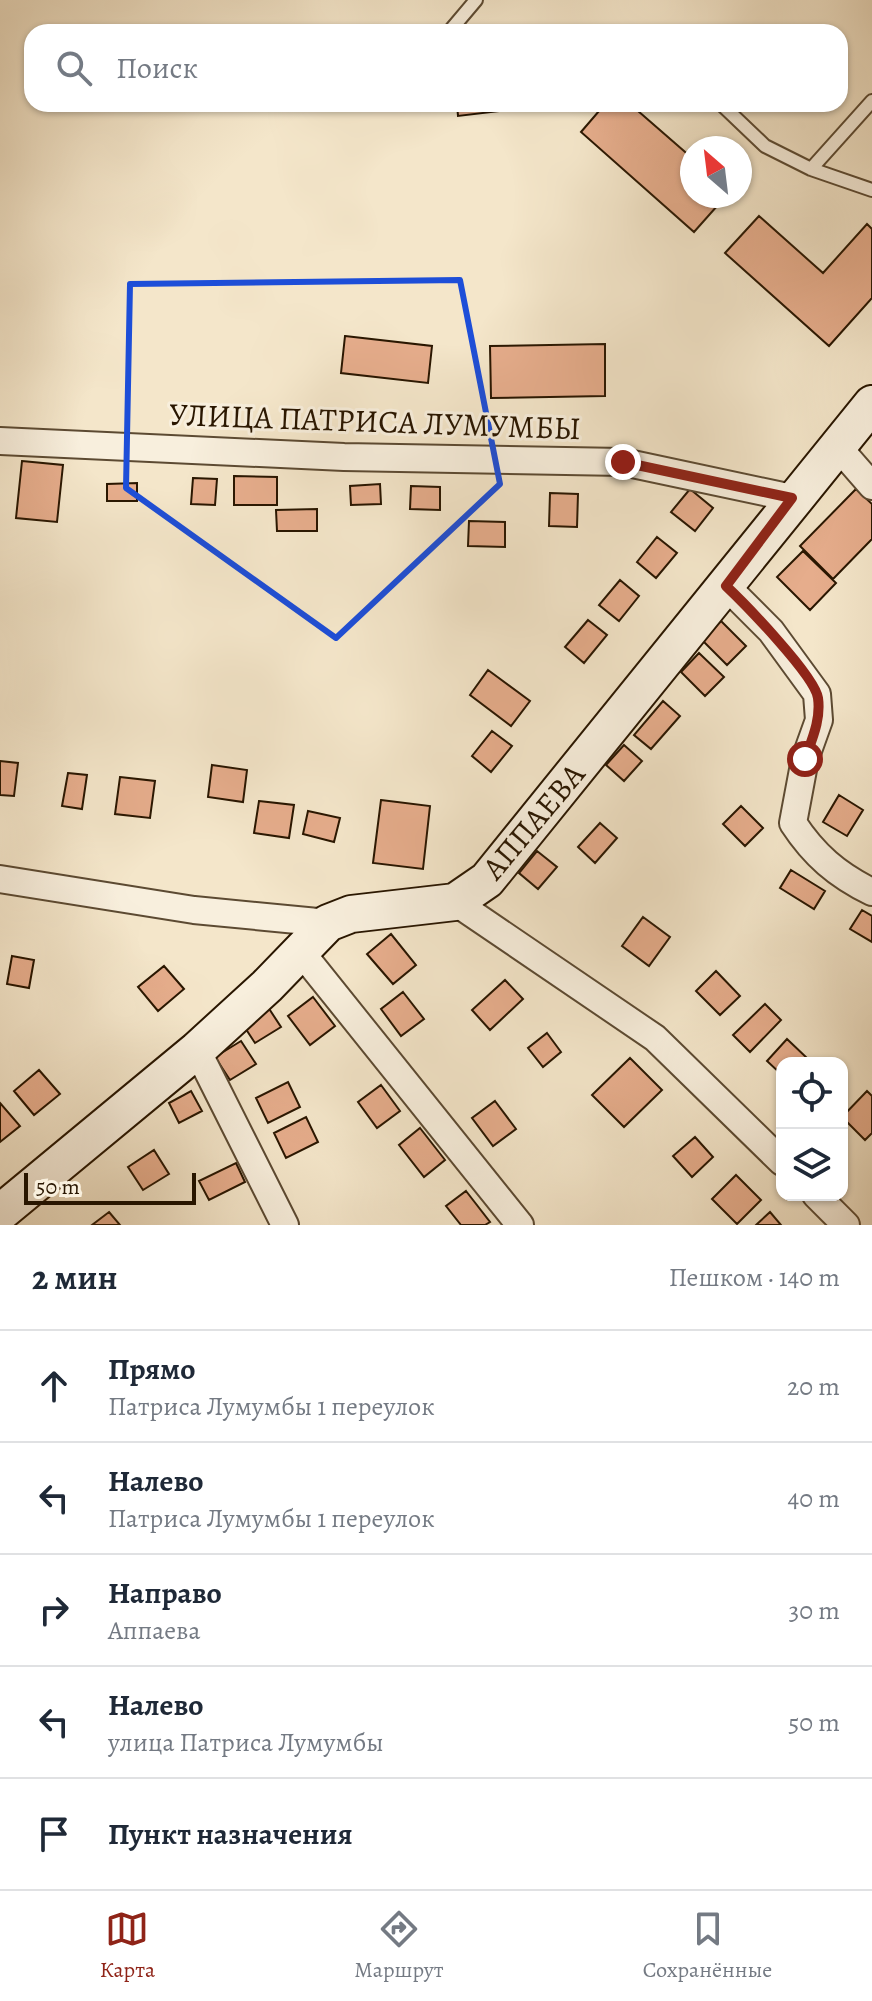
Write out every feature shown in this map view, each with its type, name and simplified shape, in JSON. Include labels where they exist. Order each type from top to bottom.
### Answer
[{"type":"street","name":"АППАЕВА","points":[[328,923],[351,914],[455,902],[487,880],[726,586],[792,498],[872,404]]},
{"type":"street","name":"УЛИЦА ПАТРИСА ЛУМУМБЫ","points":[[0,441],[344,457],[623,462],[792,498]]},
{"type":"street","points":[[838,447],[872,486]]},
{"type":"street","points":[[726,586],[771,631],[817,694],[819,720],[805,759],[793,823],[812,851],[832,870],[872,892]]},
{"type":"street","points":[[0,879],[194,910],[328,923]]},
{"type":"street","points":[[455,902],[655,1038],[776,1156]]},
{"type":"street","points":[[0,1213],[197,1050],[328,923]]},
{"type":"street","points":[[301,952],[520,1225]]},
{"type":"street","points":[[197,1050],[285,1225]]},
{"type":"street","points":[[822,1201],[846,1225]]},
{"type":"lane","points":[[456,24],[476,0]]},
{"type":"lane","points":[[811,169],[872,101]]},
{"type":"lane","points":[[729,112],[765,146],[811,169],[872,190]]},
{"type":"highlighted area","points":[[460,280],[500,484],[336,638],[126,488],[130,284]]},
{"type":"building","points":[[458,112],[492,112],[458,116]]},
{"type":"building","points":[[598,112],[639,112],[680,148],[680,208],[715,208],[694,232],[581,132]]},
{"type":"building","points":[[759,216],[823,273],[867,224],[872,229],[872,298],[829,346],[725,253]]},
{"type":"building","points":[[345,336],[432,346],[428,383],[341,373]]},
{"type":"building","points":[[605,344],[605,396],[491,398],[490,346]]},
{"type":"building","points":[[22,461],[63,465],[57,522],[16,518]]},
{"type":"building","points":[[234,476],[277,477],[277,505],[234,505]]},
{"type":"building","points":[[193,478],[217,479],[215,505],[191,504]]},
{"type":"building","points":[[137,483],[137,501],[107,501],[107,484]]},
{"type":"building","points":[[380,484],[381,504],[351,505],[350,486]]},
{"type":"building","points":[[411,486],[440,487],[440,510],[410,509]]},
{"type":"building","points":[[690,489],[713,508],[695,531],[671,512]]},
{"type":"building","points":[[856,489],[872,504],[872,539],[833,579],[800,546]]},
{"type":"building","points":[[550,493],[578,494],[577,527],[549,526]]},
{"type":"building","points":[[317,509],[317,531],[277,531],[276,510]]},
{"type":"building","points":[[469,521],[505,522],[505,547],[468,546]]},
{"type":"building","points":[[657,537],[677,553],[656,578],[637,562]]},
{"type":"building","points":[[803,551],[836,583],[810,610],[777,577]]},
{"type":"building","points":[[620,580],[639,596],[619,621],[599,605]]},
{"type":"building","points":[[588,620],[607,635],[584,663],[565,647]]},
{"type":"building","points":[[721,621],[746,646],[727,665],[702,640]]},
{"type":"building","points":[[699,653],[724,677],[705,696],[681,672]]},
{"type":"building","points":[[488,670],[530,701],[511,726],[470,695]]},
{"type":"building","points":[[663,701],[680,716],[651,749],[634,735]]},
{"type":"building","points":[[492,731],[512,746],[491,772],[472,756]]},
{"type":"building","points":[[624,745],[642,761],[624,781],[606,765]]},
{"type":"building","points":[[0,761],[18,763],[14,796],[0,795]]},
{"type":"building","points":[[212,765],[247,770],[243,802],[208,797]]},
{"type":"building","points":[[68,773],[87,775],[82,809],[62,806]]},
{"type":"building","points":[[120,777],[155,781],[150,818],[115,814]]},
{"type":"building","points":[[839,795],[863,810],[847,836],[823,822]]},
{"type":"building","points":[[381,800],[430,806],[423,869],[373,863]]},
{"type":"building","points":[[259,801],[294,805],[289,838],[254,833]]},
{"type":"building","points":[[741,806],[763,828],[745,846],[723,824]]},
{"type":"building","points":[[308,811],[340,818],[334,842],[303,834]]},
{"type":"building","points":[[600,823],[617,838],[595,863],[578,847]]},
{"type":"building","points":[[537,851],[557,867],[538,889],[519,873]]},
{"type":"building","points":[[791,870],[825,891],[814,909],[780,888]]},
{"type":"building","points":[[862,910],[872,916],[872,942],[850,929]]},
{"type":"building","points":[[643,917],[670,937],[649,966],[622,946]]},
{"type":"building","points":[[391,934],[416,965],[393,984],[367,954]]},
{"type":"building","points":[[12,956],[34,960],[29,988],[7,984]]},
{"type":"building","points":[[164,966],[184,989],[158,1011],[138,987]]},
{"type":"building","points":[[716,971],[740,996],[720,1015],[696,991]]},
{"type":"building","points":[[505,980],[523,999],[490,1030],[472,1010]]},
{"type":"building","points":[[403,992],[424,1019],[401,1036],[381,1009]]},
{"type":"building","points":[[313,997],[335,1026],[310,1045],[288,1016]]},
{"type":"building","points":[[266,1004],[281,1027],[255,1043],[240,1020]]},
{"type":"building","points":[[765,1004],[781,1020],[750,1052],[733,1035]]},
{"type":"building","points":[[547,1033],[561,1052],[543,1067],[528,1048]]},
{"type":"building","points":[[787,1039],[806,1057],[776,1057],[776,1069],[767,1061]]},
{"type":"building","points":[[241,1041],[256,1064],[230,1080],[215,1057]]},
{"type":"building","points":[[630,1058],[662,1090],[624,1127],[592,1095]]},
{"type":"building","points":[[39,1070],[60,1094],[34,1115],[14,1091]]},
{"type":"building","points":[[288,1082],[300,1107],[268,1123],[256,1098]]},
{"type":"building","points":[[381,1085],[400,1111],[377,1128],[358,1102]]},
{"type":"building","points":[[191,1091],[202,1111],[179,1123],[169,1103]]},
{"type":"building","points":[[867,1091],[872,1096],[872,1133],[865,1140],[848,1123],[848,1111]]},
{"type":"building","points":[[495,1101],[516,1129],[493,1146],[472,1118]]},
{"type":"building","points":[[0,1103],[20,1126],[0,1142]]},
{"type":"building","points":[[306,1117],[318,1142],[286,1158],[274,1133]]},
{"type":"building","points":[[420,1128],[445,1160],[424,1177],[399,1145]]},
{"type":"building","points":[[695,1137],[713,1157],[692,1177],[673,1156]]},
{"type":"building","points":[[154,1150],[169,1174],[143,1190],[128,1167]]},
{"type":"building","points":[[236,1163],[245,1182],[209,1200],[199,1181]]},
{"type":"building","points":[[736,1175],[761,1200],[737,1224],[712,1199]]},
{"type":"building","points":[[466,1191],[490,1222],[485,1225],[461,1225],[446,1206]]},
{"type":"building","points":[[109,1212],[120,1225],[92,1225]]},
{"type":"building","points":[[770,1212],[781,1225],[756,1225]]},
{"type":"route","points":[[623,462],[792,498],[726,586],[771,631],[817,694],[819,720],[805,759]]}]
